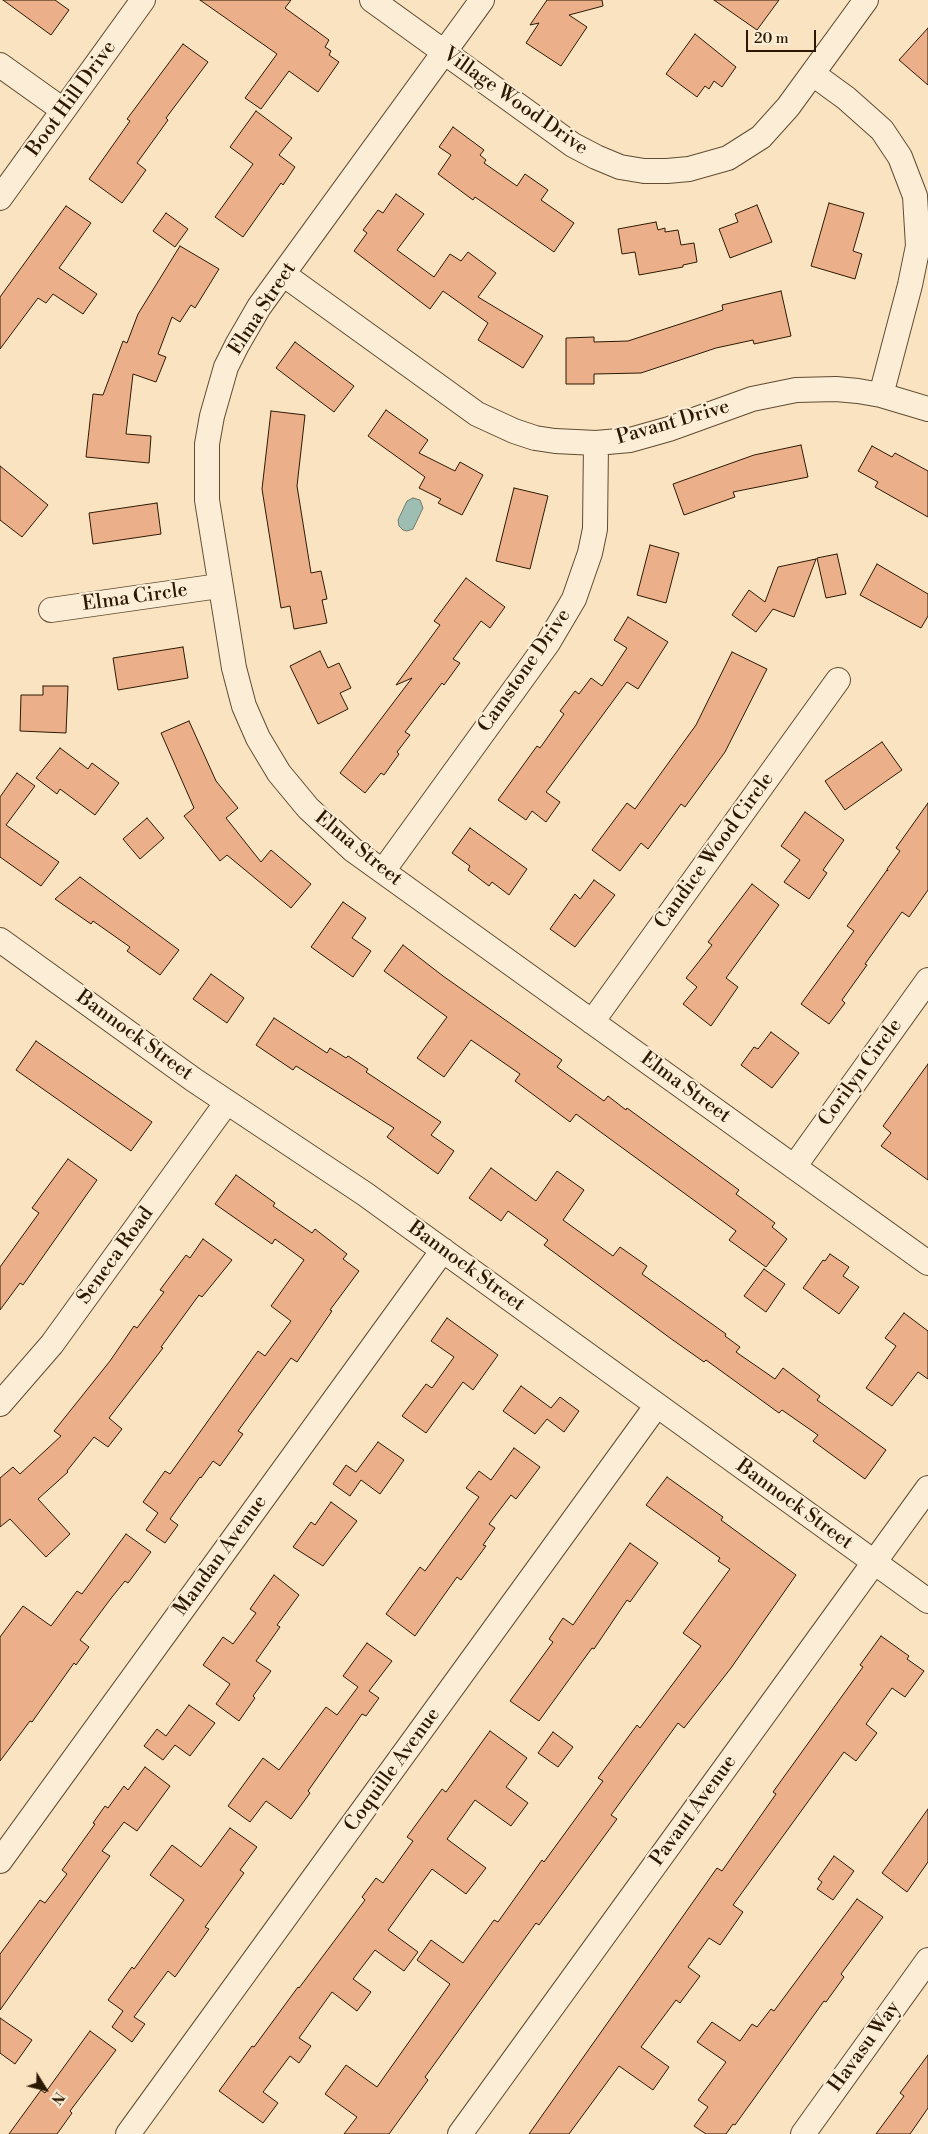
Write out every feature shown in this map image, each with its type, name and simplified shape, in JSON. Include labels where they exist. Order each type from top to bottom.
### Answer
[{"type":"street","name":"Boot Hill Drive","points":[[0,198],[143,0]]},
{"type":"street","name":"Village Wood Drive","points":[[372,0],[573,145],[620,167],[644,171],[689,169],[728,158],[745,149],[761,137],[775,123],[813,74],[866,0]]},
{"type":"street","name":"Elma Street","points":[[482,0],[259,307],[226,367],[212,416],[207,444],[207,500],[219,586],[238,688],[251,722],[279,773],[308,808],[338,837],[928,1263]]},
{"type":"street","points":[[0,65],[64,110]]},
{"type":"street","points":[[813,74],[846,98],[882,130],[900,157],[915,196],[918,246],[910,285],[881,395]]},
{"type":"street","name":"Pavant Drive","points":[[284,274],[462,403],[494,423],[535,438],[596,443],[630,440],[669,429],[752,399],[796,390],[836,389],[881,395],[928,409]]},
{"type":"street","name":"Camstone Drive","points":[[383,871],[548,643],[574,599],[590,553],[595,530],[596,443]]},
{"type":"street","name":"Elma Circle","points":[[51,610],[219,586]]},
{"type":"street","name":"Candice Wood Circle","points":[[592,1022],[838,680]]},
{"type":"street","name":"Bannock Street","points":[[0,940],[227,1102],[333,1172],[443,1250],[928,1601]]},
{"type":"street","name":"Corilyn Circle","points":[[794,1166],[928,980]]},
{"type":"street","name":"Seneca Road","points":[[0,1404],[52,1344],[227,1102]]},
{"type":"street","name":"Mandan Avenue","points":[[0,1861],[443,1250]]},
{"type":"street","name":"Coquille Avenue","points":[[128,2134],[656,1405]]},
{"type":"street","name":"Pavant Avenue","points":[[460,2134],[928,1488]]},
{"type":"street","name":"Havasu Way","points":[[802,2134],[928,1960]]},
{"type":"water","points":[[413,498],[420,500],[423,508],[413,529],[407,531],[399,526],[398,520],[407,501]]},
{"type":"building","points":[[3,0],[55,0],[69,10],[51,35]]},
{"type":"building","points":[[200,0],[291,0],[285,8],[329,40],[325,47],[331,51],[329,55],[339,62],[318,92],[289,71],[261,109],[245,98],[277,54]]},
{"type":"building","points":[[547,0],[602,0],[603,6],[569,15],[587,27],[561,66],[526,43],[539,23],[530,25]]},
{"type":"building","points":[[714,0],[779,0],[757,30]]},
{"type":"building","points":[[928,28],[928,85],[899,60]]},
{"type":"building","points":[[695,34],[736,67],[722,87],[714,81],[709,89],[705,86],[697,97],[666,74]]},
{"type":"building","points":[[183,44],[208,62],[166,118],[168,120],[137,163],[146,170],[122,203],[89,179],[130,121],[127,119]]},
{"type":"building","points":[[256,111],[292,138],[279,155],[295,167],[283,185],[281,183],[243,237],[215,217],[253,164],[230,147]]},
{"type":"building","points":[[453,127],[484,150],[480,155],[486,160],[484,163],[517,186],[525,174],[548,190],[541,200],[574,223],[554,252],[475,197],[473,200],[438,174],[451,155],[439,147]]},
{"type":"building","points":[[396,194],[424,214],[397,250],[434,277],[450,254],[461,261],[468,252],[496,273],[478,297],[543,336],[523,368],[478,340],[488,323],[443,291],[430,309],[354,251],[367,233],[363,230],[378,210],[383,213]]},
{"type":"building","points":[[829,203],[864,213],[853,251],[862,254],[855,279],[811,266]]},
{"type":"building","points":[[757,205],[772,242],[730,258],[719,229],[738,222],[735,214]]},
{"type":"building","points":[[66,206],[91,223],[59,268],[97,294],[83,314],[53,294],[46,303],[38,298],[0,349],[0,297]]},
{"type":"building","points":[[166,213],[188,229],[175,247],[153,231]]},
{"type":"building","points":[[656,222],[658,230],[665,228],[665,232],[678,230],[681,245],[694,243],[697,262],[683,265],[683,267],[639,275],[635,252],[622,254],[618,229]]},
{"type":"building","points":[[180,246],[219,269],[195,308],[191,305],[180,322],[172,317],[158,354],[166,357],[156,382],[133,374],[126,434],[151,436],[149,463],[86,457],[93,394],[103,395],[123,341],[127,343],[138,314]]},
{"type":"building","points":[[781,291],[791,336],[754,344],[753,340],[716,348],[641,373],[594,374],[594,384],[566,384],[566,338],[594,337],[594,342],[628,341],[723,310],[722,305]]},
{"type":"building","points":[[295,342],[354,386],[334,412],[276,368]]},
{"type":"building","points":[[386,410],[428,440],[419,453],[455,471],[460,462],[483,475],[462,515],[438,503],[441,499],[419,488],[425,477],[368,436]]},
{"type":"building","points":[[271,411],[305,415],[297,486],[311,573],[321,571],[327,599],[322,600],[327,623],[294,629],[290,606],[281,608],[262,489]]},
{"type":"building","points":[[801,445],[808,477],[733,492],[735,497],[684,515],[673,484],[754,455]]},
{"type":"building","points":[[872,446],[892,457],[895,453],[928,471],[928,517],[875,487],[878,482],[858,471]]},
{"type":"building","points":[[0,466],[48,505],[22,537],[0,520]]},
{"type":"building","points":[[514,488],[548,496],[530,569],[496,561]]},
{"type":"building","points":[[157,503],[161,534],[93,544],[89,513]]},
{"type":"building","points":[[650,545],[679,553],[666,603],[637,595]]},
{"type":"building","points":[[837,554],[846,594],[826,598],[817,558]]},
{"type":"building","points":[[816,559],[794,617],[773,609],[756,632],[732,615],[749,590],[765,602],[778,567]]},
{"type":"building","points":[[877,564],[928,594],[928,616],[921,628],[860,595]]},
{"type":"building","points":[[466,578],[505,607],[490,628],[481,621],[453,659],[460,663],[444,685],[442,683],[405,732],[410,735],[397,752],[399,754],[384,775],[381,773],[365,793],[340,773],[412,678],[396,685],[440,625],[434,621]]},
{"type":"building","points":[[628,617],[668,642],[638,689],[627,682],[546,792],[560,802],[546,822],[532,811],[526,820],[498,800],[537,746],[540,748],[564,714],[560,711],[575,691],[579,694],[591,678],[602,686],[627,648],[614,640]]},
{"type":"building","points":[[183,647],[188,678],[118,690],[113,658]]},
{"type":"building","points":[[320,651],[328,668],[339,663],[351,688],[340,693],[348,709],[318,724],[290,666]]},
{"type":"building","points":[[732,652],[767,669],[725,752],[685,807],[681,804],[648,849],[641,843],[620,871],[592,850],[627,803],[635,809],[696,725]]},
{"type":"building","points":[[43,686],[68,686],[66,733],[20,731],[21,695],[43,695]]},
{"type":"building","points":[[189,721],[216,781],[238,808],[226,818],[261,862],[271,850],[311,884],[291,908],[227,855],[220,861],[184,816],[194,808],[161,733]]},
{"type":"building","points":[[882,742],[902,770],[845,810],[825,781]]},
{"type":"building","points":[[60,748],[88,769],[92,763],[119,783],[95,815],[60,789],[57,794],[36,778]]},
{"type":"building","points":[[17,773],[35,786],[6,825],[59,862],[41,886],[0,857],[0,797]]},
{"type":"building","points":[[928,803],[928,890],[909,917],[902,912],[865,964],[867,965],[842,1000],[845,1003],[829,1024],[801,1004],[854,931],[847,926],[888,871],[887,869],[900,851],[896,848]]},
{"type":"building","points":[[805,812],[844,840],[823,870],[827,873],[809,899],[784,882],[800,860],[781,846]]},
{"type":"building","points":[[147,818],[164,838],[140,859],[123,839]]},
{"type":"building","points":[[470,828],[527,869],[509,895],[492,882],[489,886],[468,870],[470,866],[452,853]]},
{"type":"building","points":[[80,877],[179,950],[160,975],[127,951],[130,947],[93,921],[91,924],[55,899]]},
{"type":"building","points":[[594,880],[615,895],[575,947],[550,929],[575,894],[580,899]]},
{"type":"building","points":[[752,884],[779,905],[726,978],[738,987],[711,1026],[683,1004],[697,987],[686,978],[712,945],[708,942]]},
{"type":"building","points":[[343,902],[366,918],[352,938],[371,951],[353,977],[311,947]]},
{"type":"building","points":[[403,945],[443,976],[562,1060],[557,1067],[604,1101],[608,1096],[626,1110],[627,1108],[739,1190],[736,1194],[775,1223],[772,1227],[787,1239],[766,1267],[729,1240],[736,1231],[576,1114],[570,1122],[515,1081],[520,1074],[471,1040],[444,1077],[417,1058],[447,1017],[384,971]]},
{"type":"building","points":[[211,974],[244,998],[227,1023],[193,999]]},
{"type":"building","points":[[274,1018],[327,1053],[330,1048],[346,1058],[348,1056],[368,1069],[366,1072],[441,1122],[431,1135],[454,1151],[438,1174],[387,1137],[394,1128],[296,1066],[293,1070],[256,1045]]},
{"type":"building","points":[[771,1032],[799,1053],[772,1088],[741,1065],[754,1047],[758,1049]]},
{"type":"building","points":[[36,1041],[152,1122],[131,1151],[16,1070]]},
{"type":"building","points":[[928,1064],[928,1180],[881,1146],[891,1133],[883,1126]]},
{"type":"building","points":[[68,1159],[97,1180],[23,1285],[20,1283],[0,1310],[0,1267],[39,1213],[32,1208]]},
{"type":"building","points":[[491,1168],[536,1201],[557,1171],[584,1190],[563,1220],[613,1256],[620,1247],[647,1266],[642,1274],[726,1334],[725,1336],[740,1347],[736,1352],[775,1379],[783,1368],[820,1396],[817,1400],[886,1450],[865,1479],[813,1441],[818,1435],[782,1410],[779,1413],[706,1360],[704,1362],[670,1338],[544,1245],[548,1240],[508,1211],[501,1221],[469,1198]]},
{"type":"building","points":[[236,1175],[275,1203],[273,1206],[312,1233],[315,1229],[347,1254],[343,1259],[359,1271],[330,1310],[332,1311],[297,1362],[291,1358],[238,1431],[243,1434],[220,1466],[213,1461],[170,1519],[178,1525],[165,1543],[146,1530],[158,1513],[143,1502],[165,1471],[170,1474],[258,1351],[265,1356],[291,1321],[271,1306],[304,1260],[275,1239],[272,1244],[215,1204]]},
{"type":"building","points":[[203,1239],[232,1260],[202,1297],[199,1295],[161,1347],[163,1348],[109,1418],[122,1429],[108,1447],[94,1437],[68,1472],[38,1499],[70,1534],[46,1557],[10,1519],[0,1527],[0,1478],[13,1467],[20,1474],[61,1436],[54,1431],[110,1361],[134,1326],[137,1328],[164,1292],[160,1290],[186,1255],[190,1258]]},
{"type":"building","points":[[830,1254],[849,1267],[843,1276],[859,1287],[839,1314],[803,1288],[823,1260],[825,1261]]},
{"type":"building","points":[[764,1269],[785,1284],[766,1312],[744,1296]]},
{"type":"building","points":[[904,1313],[928,1331],[928,1379],[918,1372],[892,1406],[866,1388],[896,1346],[885,1338]]},
{"type":"building","points":[[447,1318],[498,1355],[473,1390],[463,1382],[426,1433],[402,1416],[426,1384],[432,1388],[454,1357],[431,1341]]},
{"type":"building","points":[[521,1386],[551,1408],[560,1397],[579,1411],[564,1432],[547,1419],[535,1434],[503,1411]]},
{"type":"building","points":[[378,1442],[404,1460],[380,1494],[361,1480],[350,1496],[333,1484],[346,1465],[356,1472]]},
{"type":"building","points":[[514,1448],[540,1467],[516,1499],[511,1495],[489,1524],[495,1528],[483,1545],[486,1546],[461,1580],[457,1577],[415,1636],[386,1614],[420,1567],[425,1571],[479,1497],[466,1488],[479,1471],[491,1480]]},
{"type":"building","points":[[667,1477],[723,1517],[721,1520],[796,1575],[731,1668],[684,1728],[678,1723],[611,1815],[617,1819],[539,1925],[536,1923],[425,2077],[428,2080],[389,2134],[344,2134],[357,2117],[325,2094],[346,2065],[377,2087],[450,1984],[417,1960],[431,1940],[463,1963],[494,1920],[498,1922],[542,1860],[544,1862],[603,1781],[598,1778],[637,1725],[640,1728],[701,1646],[683,1633],[730,1569],[718,1561],[720,1558],[646,1505]]},
{"type":"building","points":[[331,1502],[357,1521],[323,1566],[293,1547],[311,1522],[315,1525]]},
{"type":"building","points":[[126,1534],[151,1552],[128,1583],[125,1581],[112,1597],[80,1640],[89,1647],[76,1665],[74,1663],[32,1722],[30,1721],[0,1761],[0,1637],[23,1606],[51,1626],[77,1591],[82,1594]]},
{"type":"building","points":[[630,1543],[658,1563],[630,1602],[627,1600],[594,1649],[592,1648],[539,1721],[510,1701],[553,1642],[549,1639],[563,1618],[573,1625]]},
{"type":"building","points":[[274,1575],[299,1595],[277,1625],[280,1627],[256,1661],[271,1671],[253,1696],[255,1698],[239,1721],[216,1704],[230,1684],[203,1665],[223,1637],[233,1644],[256,1613],[250,1609]]},
{"type":"building","points":[[881,1636],[909,1656],[907,1659],[924,1671],[905,1697],[892,1688],[866,1724],[877,1733],[856,1761],[844,1752],[733,1905],[743,1912],[720,1945],[709,1938],[688,1967],[700,1976],[680,2003],[676,2000],[641,2047],[669,2067],[653,2090],[619,2066],[569,2134],[529,2134],[717,1868],[722,1871],[776,1794],[773,1792],[863,1667],[860,1665]]},
{"type":"building","points":[[367,1643],[392,1661],[369,1691],[379,1698],[366,1716],[362,1714],[308,1791],[310,1793],[291,1819],[266,1801],[250,1822],[228,1806],[263,1758],[279,1770],[326,1707],[337,1715],[358,1687],[343,1676]]},
{"type":"building","points":[[189,1705],[215,1723],[190,1756],[175,1745],[163,1760],[144,1746],[157,1729],[166,1736]]},
{"type":"building","points":[[490,1731],[527,1758],[506,1787],[528,1803],[511,1826],[475,1800],[447,1839],[486,1868],[466,1894],[432,1869],[388,1930],[418,1952],[404,1971],[375,1950],[353,1979],[371,1992],[357,2011],[332,1992],[299,2038],[311,2046],[299,2063],[290,2056],[263,2092],[278,2103],[263,2123],[219,2091],[365,1900],[362,1897],[376,1878],[383,1883],[413,1841],[407,1837],[442,1789],[446,1792]]},
{"type":"building","points":[[553,1732],[573,1747],[558,1767],[538,1753]]},
{"type":"building","points":[[145,1767],[170,1786],[137,1831],[124,1822],[102,1851],[110,1856],[0,2010],[0,1954],[40,1900],[45,1903],[67,1874],[62,1870],[95,1824],[93,1823],[105,1806],[108,1808],[124,1786],[128,1790]]},
{"type":"building","points":[[928,1809],[928,1862],[907,1892],[882,1873]]},
{"type":"building","points":[[230,1828],[257,1847],[240,1870],[244,1873],[205,1927],[209,1929],[175,1977],[168,1971],[134,2017],[145,2024],[132,2042],[112,2027],[123,2011],[108,2000],[132,1967],[134,1969],[184,1900],[150,1875],[172,1845],[201,1867]]},
{"type":"building","points":[[834,1856],[854,1871],[833,1900],[817,1889],[822,1882],[818,1879]]},
{"type":"building","points":[[857,1899],[883,1917],[841,1974],[844,1977],[826,2002],[824,2001],[735,2125],[733,2124],[726,2134],[706,2134],[694,2126],[708,2107],[698,2100],[726,2062],[697,2042],[712,2022],[740,2041],[752,2024],[757,2027],[771,2009],[774,2011]]},
{"type":"building","points":[[0,2018],[32,2040],[15,2064],[0,2053]]},
{"type":"building","points":[[90,2031],[116,2050],[70,2111],[72,2113],[57,2134],[9,2134],[41,2090],[45,2093]]},
{"type":"building","points":[[928,2055],[928,2108],[910,2134],[876,2134],[904,2096],[900,2093]]}]
